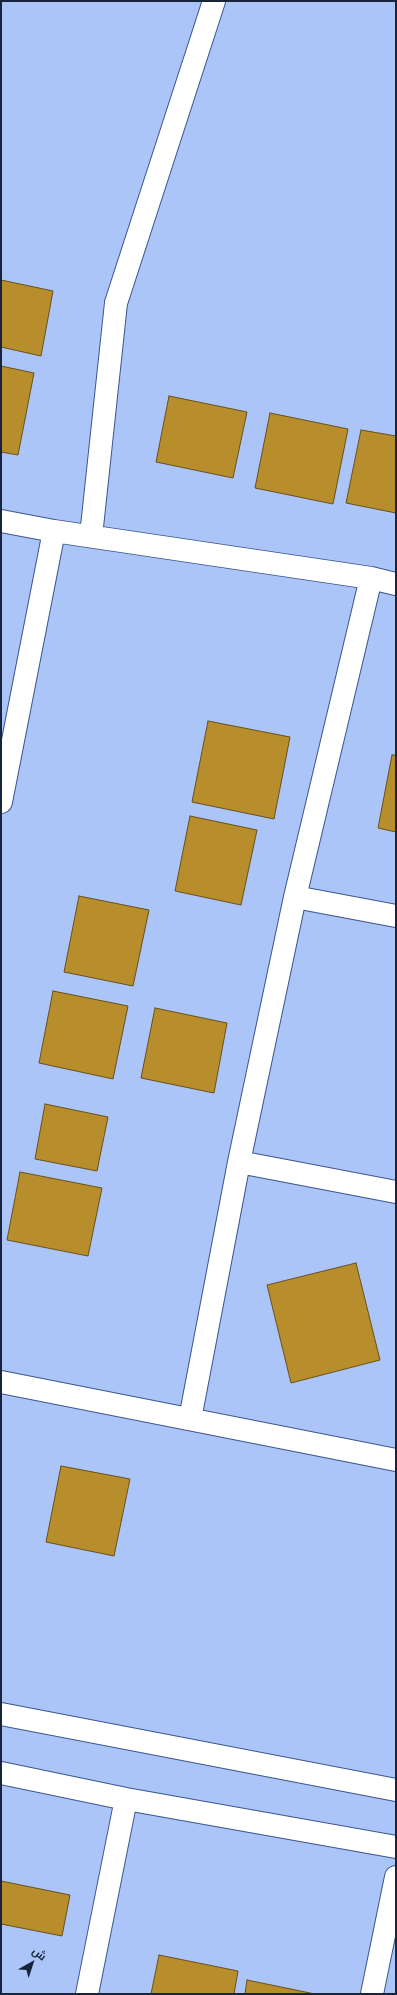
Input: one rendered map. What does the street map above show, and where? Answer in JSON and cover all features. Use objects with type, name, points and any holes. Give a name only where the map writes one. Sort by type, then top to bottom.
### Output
[{"type":"street","points":[[91,536],[116,303],[214,1]]},
{"type":"street","points":[[1,521],[54,531],[371,578],[396,584]]},
{"type":"street","points":[[1,802],[54,531]]},
{"type":"street","points":[[190,1419],[239,1162],[295,897],[371,578]]},
{"type":"street","points":[[295,897],[396,916]]},
{"type":"street","points":[[239,1162],[396,1192]]},
{"type":"street","points":[[1,1382],[396,1460]]},
{"type":"street","points":[[1,1714],[396,1790]]},
{"type":"street","points":[[1,1773],[126,1799],[396,1847]]},
{"type":"street","points":[[87,1994],[126,1799]]},
{"type":"street","points":[[372,1994],[396,1877]]},
{"type":"building","points":[[1,280],[53,291],[41,356],[1,347]]},
{"type":"building","points":[[1,366],[34,373],[18,455],[1,452]]},
{"type":"building","points":[[169,396],[247,412],[233,478],[156,462]]},
{"type":"building","points":[[270,413],[348,429],[333,504],[255,488]]},
{"type":"building","points":[[361,430],[396,436],[396,513],[346,503]]},
{"type":"building","points":[[208,721],[290,737],[274,819],[192,802]]},
{"type":"building","points":[[392,755],[396,755],[396,832],[378,828]]},
{"type":"building","points":[[190,816],[257,830],[241,905],[175,891]]},
{"type":"building","points":[[79,896],[149,910],[133,986],[64,972]]},
{"type":"building","points":[[53,991],[128,1006],[113,1079],[39,1063]]},
{"type":"building","points":[[155,1008],[227,1023],[214,1093],[141,1078]]},
{"type":"building","points":[[45,1104],[108,1117],[97,1171],[35,1159]]},
{"type":"building","points":[[20,1172],[102,1188],[88,1256],[7,1240]]},
{"type":"building","points":[[356,1263],[380,1360],[291,1383],[267,1285]]},
{"type":"building","points":[[61,1466],[130,1479],[114,1556],[46,1542]]},
{"type":"building","points":[[1,1881],[70,1895],[62,1936],[1,1924]]},
{"type":"building","points":[[159,1955],[238,1971],[234,1994],[151,1994]]},
{"type":"building","points":[[247,1980],[315,1994],[245,1994]]}]
